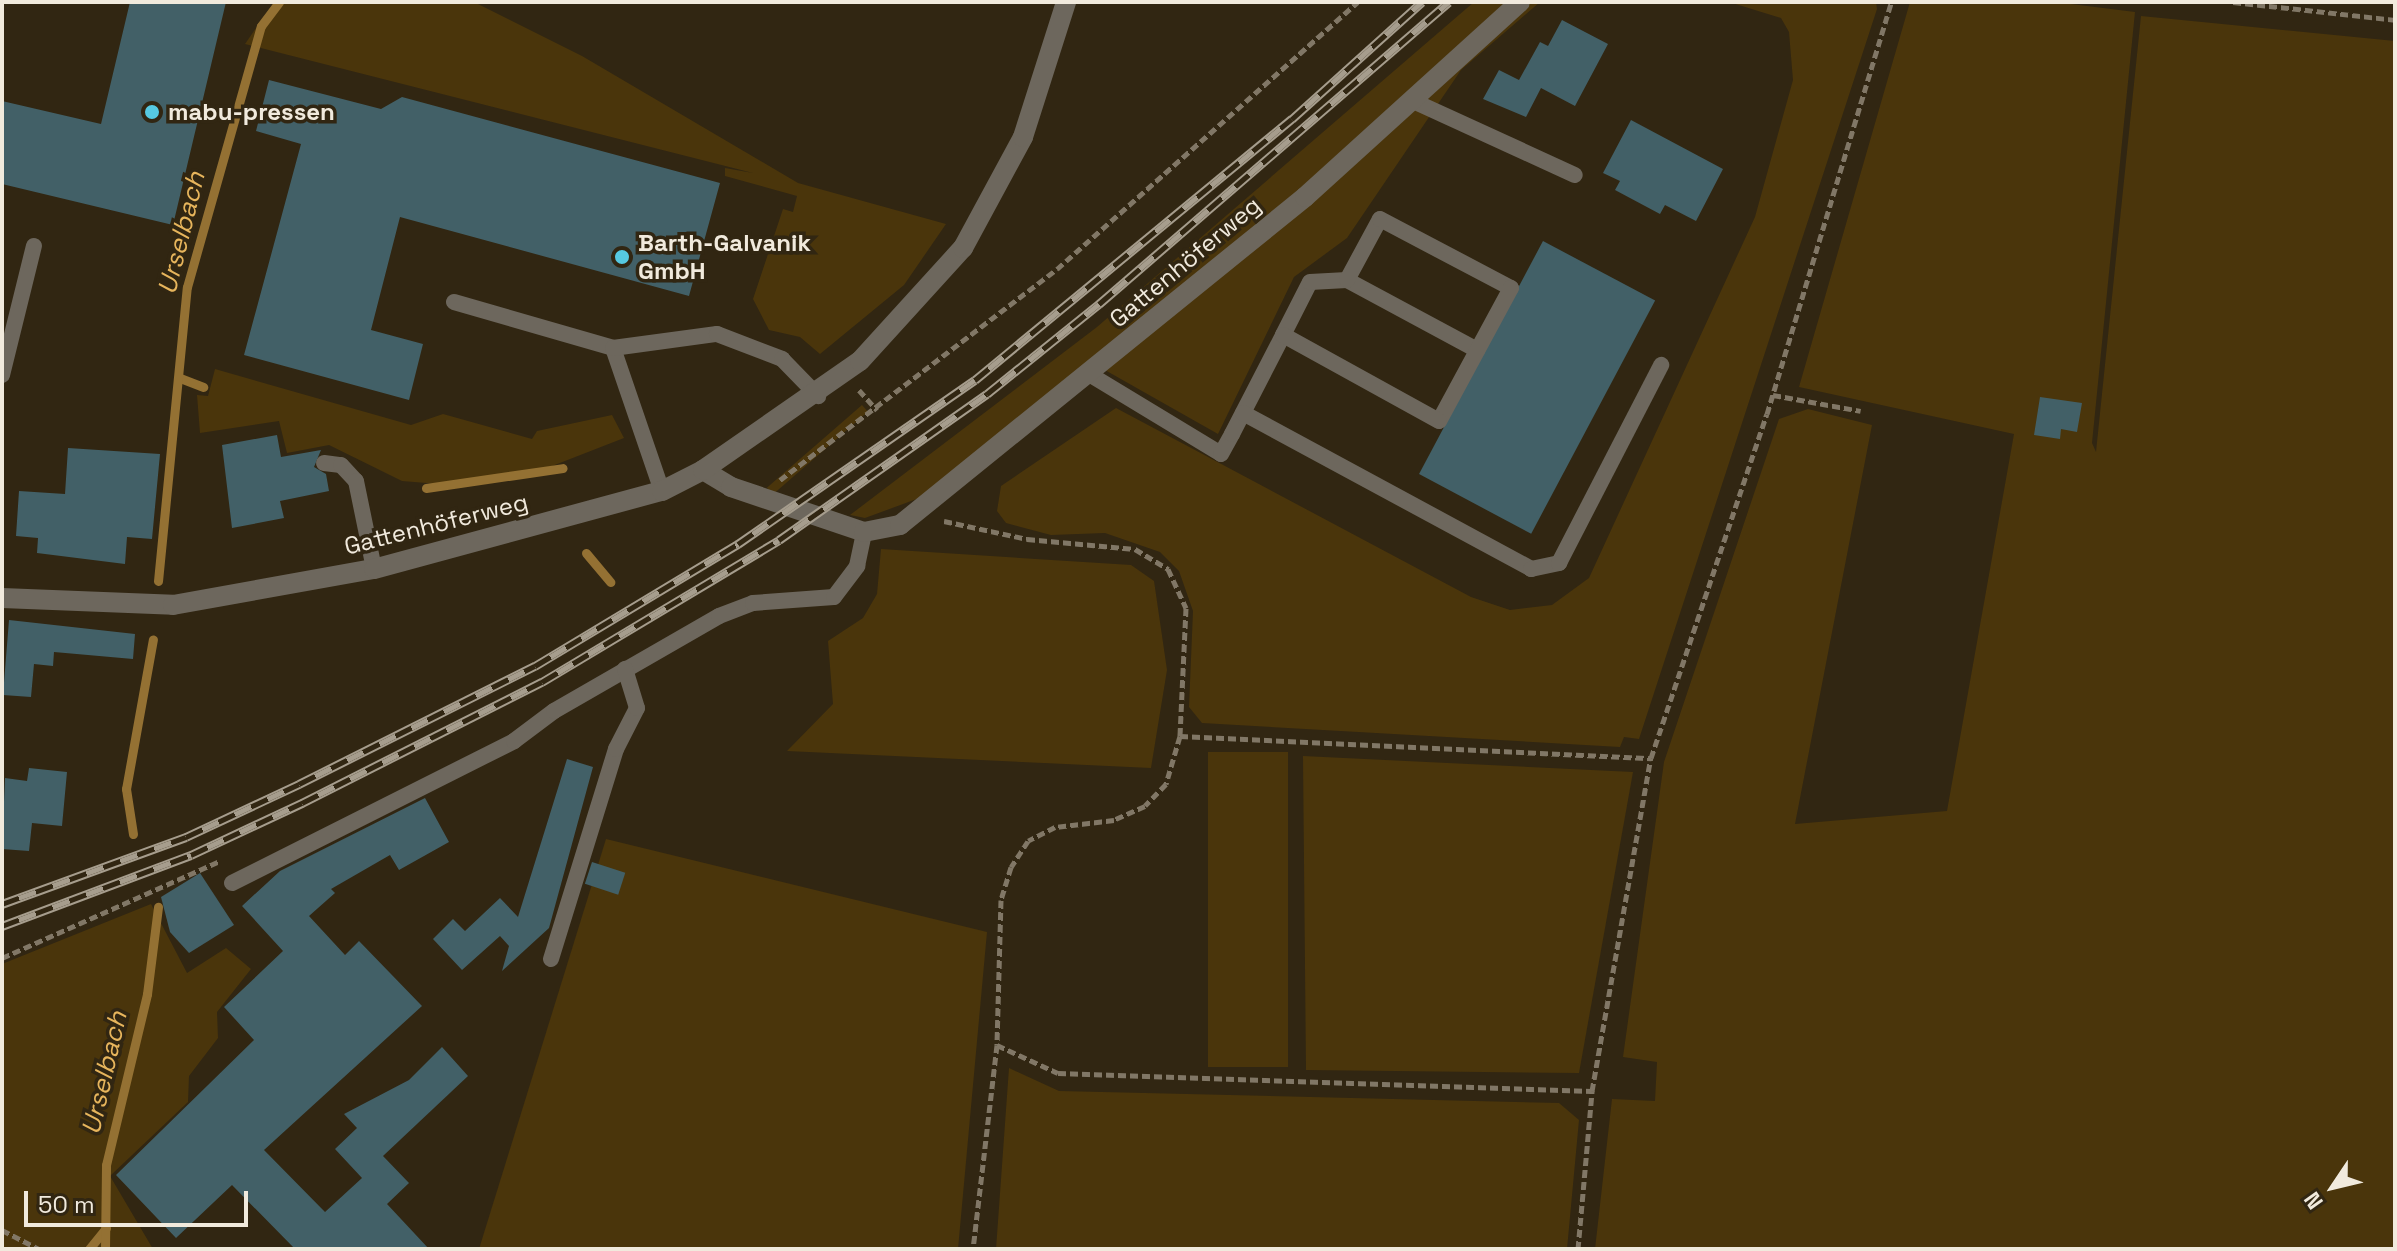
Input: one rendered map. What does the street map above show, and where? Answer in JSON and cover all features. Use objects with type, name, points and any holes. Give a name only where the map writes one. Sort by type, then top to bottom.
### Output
[{"type":"street","name":"Gattenhöferweg","points":[[2,598],[173,605],[374,569],[662,491],[703,470],[818,396],[898,325],[963,248],[1023,137],[1066,2]]},
{"type":"street","name":"Gattenhöferweg","points":[[864,532],[919,513],[1089,374],[1411,100],[1520,2]]},
{"type":"street","points":[[703,470],[757,497],[864,532]]},
{"type":"lane","points":[[1411,100],[1575,175]]},
{"type":"lane","points":[[1283,335],[1439,421],[1511,288],[1380,219],[1347,280]]},
{"type":"lane","points":[[2,375],[34,246]]},
{"type":"lane","points":[[1089,374],[1221,454],[1310,282],[1347,280],[1477,350]]},
{"type":"lane","points":[[454,302],[613,348],[717,334],[782,359],[818,396]]},
{"type":"lane","points":[[613,348],[662,491]]},
{"type":"lane","points":[[1243,413],[1531,569],[1559,563],[1661,365]]},
{"type":"lane","points":[[324,463],[341,465],[356,481],[374,569]]},
{"type":"lane","points":[[232,883],[514,741],[625,669],[753,603],[834,597],[857,566],[864,532]]},
{"type":"lane","points":[[551,959],[616,749],[637,708],[625,669]]},
{"type":"path","points":[[757,497],[1057,269],[1358,2]]},
{"type":"path","points":[[1578,1249],[1592,1091],[1651,758],[1773,395],[1891,2]]},
{"type":"path","points":[[2233,2],[2395,20]]},
{"type":"path","points":[[1773,395],[1861,411]]},
{"type":"path","points":[[919,513],[1027,539],[1135,549],[1168,569],[1186,608],[1180,736],[1166,784],[1145,806],[1114,820],[1055,827],[1028,841],[1011,867],[1001,900],[997,1045],[973,1249]]},
{"type":"path","points":[[1180,736],[1651,758]]},
{"type":"path","points":[[2,958],[46,942]]},
{"type":"path","points":[[997,1045],[1058,1073],[1592,1091]]},
{"type":"path","points":[[2,1230],[39,1249]]},
{"type":"shaded area","points":[[274,2],[474,2],[582,56],[798,183],[946,224],[904,285],[820,354],[800,337],[769,330],[753,299],[783,209],[793,212],[797,196],[725,176],[725,168],[753,173],[245,44]]},
{"type":"shaded area","points":[[1474,2],[1540,2],[1461,70],[1347,238],[1294,277],[1218,434],[1089,361],[933,493],[865,518],[850,515],[1097,327]]},
{"type":"shaded area","points":[[1729,2],[1876,2],[1877,9],[1639,739],[1624,737],[1620,747],[1202,723],[1189,707],[1193,611],[1179,571],[1160,552],[1105,533],[1051,535],[1006,523],[997,511],[1001,486],[1116,408],[1471,597],[1510,610],[1552,605],[1589,578],[1755,217],[1793,80],[1789,32],[1781,18]]},
{"type":"shaded area","points":[[1910,2],[2055,2],[2135,12],[2092,443],[2096,452],[2141,16],[2395,41],[2395,1249],[1595,1249],[1612,1099],[1655,1101],[1657,1062],[1623,1057],[1664,762],[1779,419],[1808,409],[1872,425],[1795,824],[1947,811],[2014,434],[1799,387]]},
{"type":"shaded area","points":[[215,369],[411,425],[443,414],[532,439],[537,431],[612,415],[624,438],[547,468],[439,484],[402,481],[329,445],[287,453],[279,421],[200,433],[197,395],[208,396]]},
{"type":"shaded area","points":[[862,405],[868,412],[773,494],[767,488]]},
{"type":"shaded area","points":[[881,549],[1131,565],[1154,581],[1167,670],[1151,768],[787,751],[833,704],[828,641],[863,618],[877,594]]},
{"type":"shaded area","points":[[1208,752],[1288,752],[1288,1067],[1208,1067]]},
{"type":"shaded area","points":[[1303,756],[1633,772],[1579,1073],[1306,1070]]},
{"type":"shaded area","points":[[606,839],[987,932],[958,1249],[479,1249]]},
{"type":"shaded area","points":[[151,904],[187,973],[226,948],[251,969],[217,1012],[218,1038],[189,1076],[188,1102],[110,1176],[153,1249],[2,1249],[2,964]]},
{"type":"shaded area","points":[[1009,1068],[1059,1091],[1559,1103],[1579,1120],[1567,1249],[996,1249]]},
{"type":"building","name":"mabu-pressen","points":[[130,2],[226,2],[173,225],[2,184],[2,101],[101,124]]},
{"type":"building","points":[[1562,20],[1608,44],[1575,106],[1541,88],[1526,117],[1483,99],[1499,70],[1519,80],[1540,42],[1548,46]]},
{"type":"building","name":"Barth-Galvanik GmbH","points":[[269,80],[381,109],[402,97],[720,183],[689,296],[400,217],[371,330],[423,344],[409,400],[244,355],[301,144],[256,131]]},
{"type":"building","points":[[1631,120],[1723,169],[1696,221],[1665,205],[1660,214],[1615,190],[1620,181],[1603,173]]},
{"type":"building","points":[[1543,241],[1655,301],[1531,534],[1419,474]]},
{"type":"building","points":[[2040,397],[2082,403],[2077,432],[2061,429],[2060,439],[2034,435]]},
{"type":"building","points":[[277,435],[281,457],[321,450],[314,467],[326,474],[329,491],[280,501],[284,518],[232,528],[222,445]]},
{"type":"building","points":[[68,448],[160,454],[152,539],[127,537],[125,564],[37,553],[38,538],[16,536],[19,491],[65,494]]},
{"type":"building","points":[[9,620],[135,634],[133,659],[54,652],[53,666],[34,664],[31,697],[3,695]]},
{"type":"building","points":[[567,759],[593,767],[549,928],[502,971],[509,946],[500,936],[462,970],[433,939],[453,919],[465,931],[500,898],[518,917]]},
{"type":"building","points":[[29,768],[67,772],[62,826],[32,823],[29,851],[2,849],[5,778],[27,781]]},
{"type":"building","points":[[425,798],[449,842],[399,870],[390,855],[331,889],[335,893],[309,916],[345,955],[359,941],[422,1006],[264,1150],[325,1212],[362,1178],[335,1149],[357,1128],[344,1114],[409,1080],[442,1047],[468,1076],[383,1156],[409,1183],[387,1204],[429,1249],[295,1249],[232,1185],[176,1238],[116,1175],[254,1040],[224,1007],[283,951],[242,906],[280,871]]},
{"type":"building","points":[[592,862],[625,873],[618,895],[585,884]]},
{"type":"building","points":[[200,873],[234,925],[189,953],[170,932],[161,897]]},
{"type":"waterway","name":"Urselbach","points":[[158,581],[187,287],[261,26],[279,2]]},
{"type":"waterway","points":[[180,378],[203,387]]},
{"type":"waterway","points":[[426,488],[563,468]]},
{"type":"waterway","points":[[586,553],[610,582]]},
{"type":"waterway","name":"Urselbach","points":[[133,834],[126,789],[153,639]]},
{"type":"waterway","name":"Urselbach","points":[[105,1249],[106,1165],[147,994],[158,907]]},
{"type":"waterway","points":[[89,1249],[106,1228]]},
{"type":"railway","points":[[2,904],[186,837],[299,784],[535,666],[738,544],[975,380],[1292,119],[1422,2]]},
{"type":"railway","points":[[2,926],[191,855],[302,803],[542,682],[779,540],[987,394],[1099,304],[1449,2]]},
{"type":"place","name":"mabu-pressen","points":[[152,112]]},
{"type":"place","name":"Barth-Galvanik GmbH","points":[[622,257]]}]
